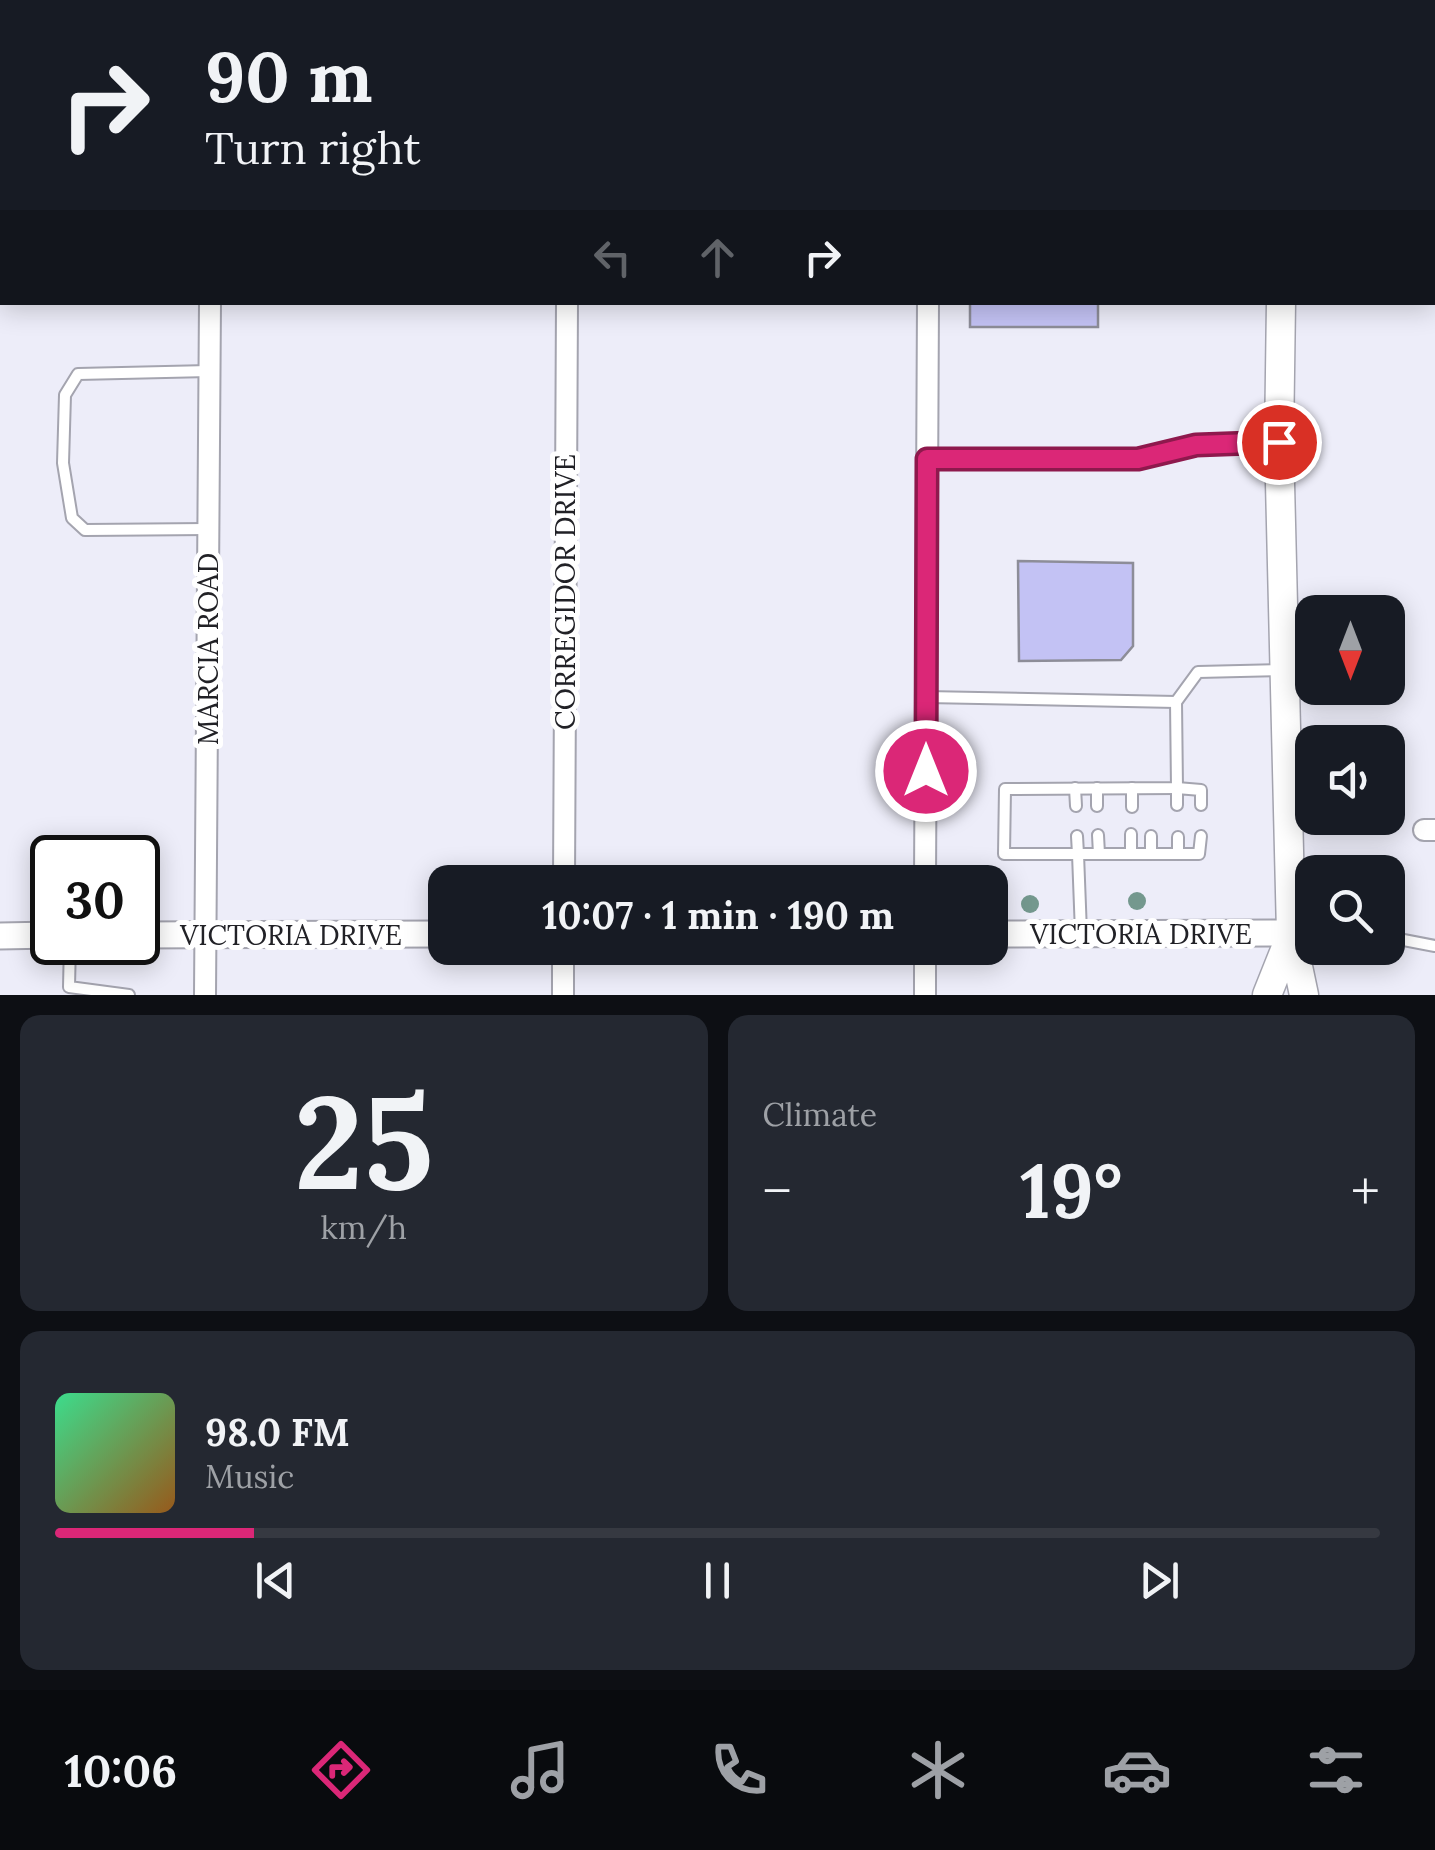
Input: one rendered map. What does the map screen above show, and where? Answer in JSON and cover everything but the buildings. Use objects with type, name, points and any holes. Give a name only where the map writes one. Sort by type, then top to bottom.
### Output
[{"type":"main road","points":[[1281,305],[1279,442],[1295,890]]},
{"type":"main road","points":[[1268,995],[1295,938]]},
{"type":"main road","points":[[1301,965],[1304,995]]},
{"type":"street","name":"MARCIA ROAD","points":[[205,995],[210,305]]},
{"type":"street","name":"CORREGIDOR DRIVE","points":[[564,865],[567,305]]},
{"type":"street","points":[[925,865],[928,305]]},
{"type":"street","name":"VICTORIA DRIVE","points":[[160,935],[428,934]]},
{"type":"street","name":"VICTORIA DRIVE","points":[[1008,934],[1295,934]]},
{"type":"street","points":[[0,936],[30,935]]},
{"type":"street","points":[[563,965],[563,995]]},
{"type":"street","points":[[925,965],[925,995]]},
{"type":"lane","points":[[208,529],[85,530],[72,518],[64,463],[66,395],[78,374],[209,371]]},
{"type":"lane","points":[[927,459],[1138,459],[1196,445],[1279,442]]},
{"type":"lane","points":[[1177,804],[1176,702],[1198,672],[1285,670]]},
{"type":"lane","points":[[926,697],[1176,702]]},
{"type":"lane","points":[[1075,788],[1076,806]]},
{"type":"lane","points":[[1097,788],[1097,806]]},
{"type":"lane","points":[[1132,788],[1132,807]]},
{"type":"lane","points":[[1151,788],[1152,804]]},
{"type":"lane","points":[[1201,804],[1201,790],[1177,788],[1005,789],[1004,854],[1199,854],[1201,836]]},
{"type":"lane","points":[[1131,834],[1131,854]]},
{"type":"lane","points":[[1077,836],[1081,934]]},
{"type":"lane","points":[[1098,836],[1099,854]]},
{"type":"lane","points":[[1151,836],[1151,854]]},
{"type":"lane","points":[[1178,836],[1178,854]]},
{"type":"lane","points":[[1405,941],[1435,946]]},
{"type":"lane","points":[[70,965],[69,991],[129,995]]},
{"type":"route","points":[[926,771],[927,459],[1138,459],[1196,445],[1279,442]]}]
